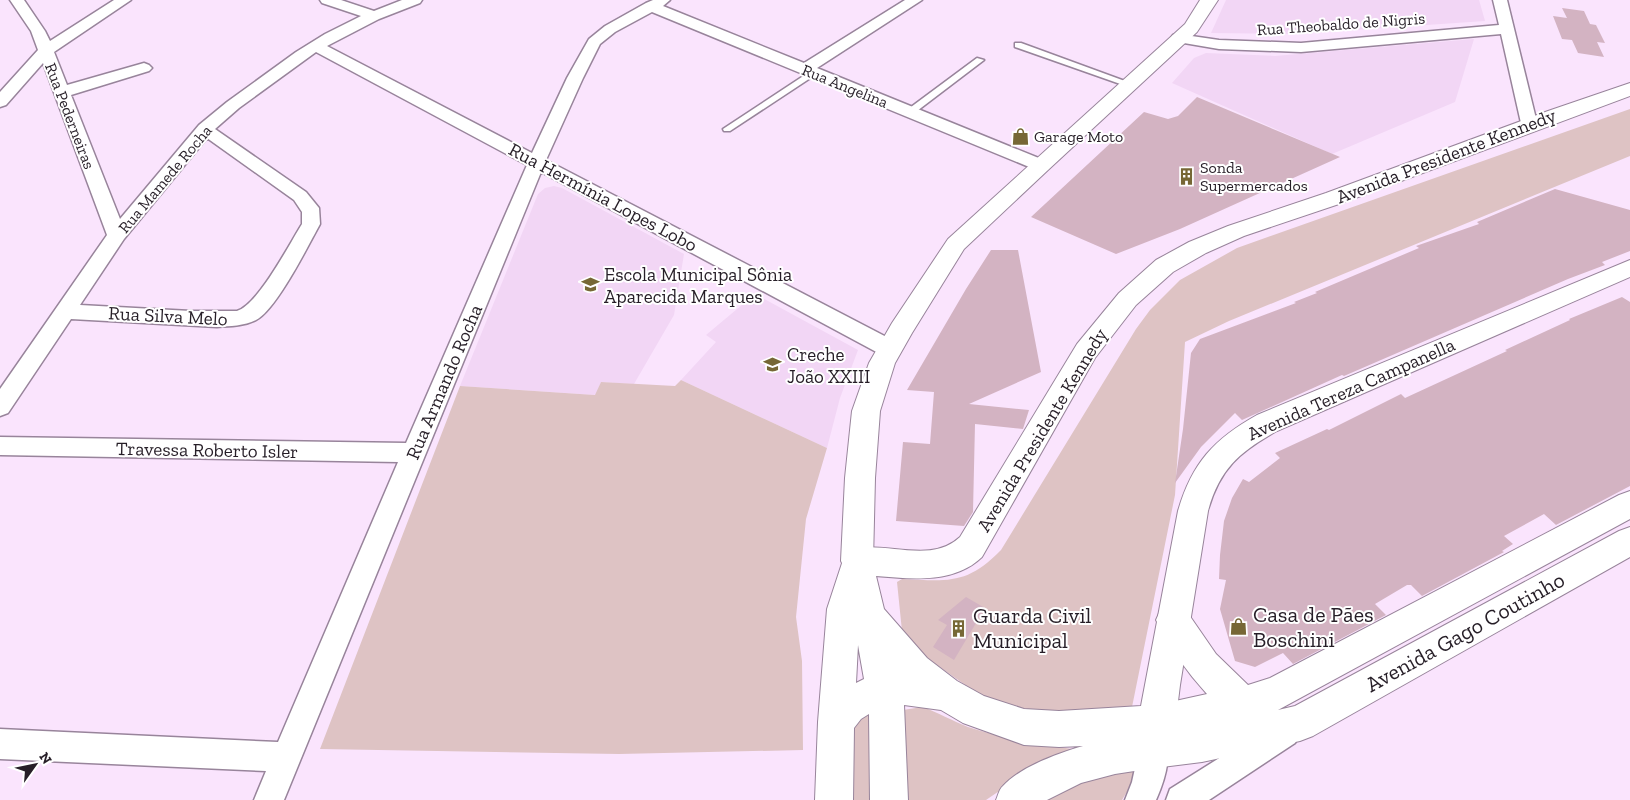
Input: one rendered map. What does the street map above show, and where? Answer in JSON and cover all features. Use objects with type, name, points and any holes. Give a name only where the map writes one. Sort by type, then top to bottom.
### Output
[{"type":"main road","points":[[889,786],[887,714],[884,690],[857,561],[860,478],[866,411],[876,380],[890,349],[956,244],[1178,38],[1201,15],[1208,0]]},
{"type":"main road","name":"Avenida Presidente Kennedy","points":[[857,561],[932,563],[950,561],[964,554],[971,547],[1086,351],[1104,325],[1136,289],[1179,257],[1226,235],[1333,198],[1529,123],[1630,89]]},
{"type":"main road","name":"Avenida Tereza Campanella","points":[[1156,736],[1173,620],[1195,504],[1207,475],[1221,455],[1240,438],[1267,423],[1630,268]]},
{"type":"main road","points":[[867,615],[915,670],[947,694],[976,711],[1024,727],[1156,736],[1277,693],[1630,504]]},
{"type":"main road","name":"Avenida Gago Coutinho","points":[[1015,800],[1043,780],[1064,769],[1111,756],[1156,736],[1202,744],[1300,723],[1630,540]]},
{"type":"main road","points":[[835,799],[836,722],[843,609],[857,561]]},
{"type":"main road","points":[[1173,620],[1192,652],[1207,671],[1223,688],[1244,704]]},
{"type":"main road","points":[[836,722],[848,707],[858,700],[884,690],[914,688],[947,694]]},
{"type":"street","name":"Rua Pederneiras","points":[[17,0],[38,31],[118,235]]},
{"type":"street","points":[[0,102],[45,50],[124,0]]},
{"type":"street","points":[[327,0],[374,16]]},
{"type":"street","name":"Rua Mamede Rocha","points":[[0,406],[118,235],[205,129],[233,105],[316,46],[374,16],[415,0]]},
{"type":"street","points":[[809,71],[915,0]]},
{"type":"street","points":[[1500,0],[1529,123]]},
{"type":"street","name":"Rua Angelina","points":[[657,3],[809,71],[1040,165]]},
{"type":"street","name":"Rua Armando Rocha","points":[[270,800],[286,757],[575,78],[594,42],[610,29],[657,3]]},
{"type":"street","name":"Rua Theobaldo de Nigris","points":[[1178,38],[1218,46],[1261,49],[1507,29]]},
{"type":"street","name":"Rua Hermínia Lopes Lobo","points":[[316,46],[890,349]]},
{"type":"street","points":[[62,92],[144,68]]},
{"type":"street","name":"Rua Silva Melo","points":[[66,311],[218,320],[247,316],[263,302],[311,224],[313,215],[300,196],[205,129]]},
{"type":"street","name":"Travessa Roberto Isler","points":[[0,446],[414,454]]},
{"type":"street","name":"Avenida Gago Coutinho","points":[[1181,800],[1300,723]]},
{"type":"street","points":[[1140,800],[1147,785],[1156,736]]},
{"type":"street","points":[[0,744],[286,757]]},
{"type":"lane","points":[[1018,45],[1129,84]]},
{"type":"lane","points":[[910,112],[980,60]]},
{"type":"lane","points":[[727,129],[809,71]]},
{"type":"shaded area","points":[[1226,0],[1479,0],[1485,21],[1296,34],[1211,33]]},
{"type":"shaded area","points":[[1474,39],[1455,102],[1332,154],[1172,83],[1194,58],[1206,53],[1275,56]]},
{"type":"shaded area","points":[[1630,109],[1630,156],[1229,321],[1185,342],[1175,495],[1132,707],[1054,712],[1021,709],[978,694],[917,651],[902,631],[897,582],[902,579],[945,580],[967,575],[978,570],[1001,550],[1136,329],[1150,310],[1180,280],[1237,248]]},
{"type":"shaded area","name":"Escola Municipal Sônia Aparecida Marques","points":[[554,186],[562,188],[684,254],[674,315],[634,384],[601,382],[596,395],[460,386],[538,194],[545,188]]},
{"type":"shaded area","name":"Creche João XXIII","points":[[755,294],[858,350],[840,398],[827,448],[681,380],[716,342],[706,335]]},
{"type":"shaded area","points":[[681,380],[827,448],[806,519],[796,617],[802,661],[803,750],[619,754],[320,749],[460,386],[595,395],[601,382],[675,386]]},
{"type":"shaded area","points":[[870,706],[876,800],[854,800],[850,787],[849,734]]},
{"type":"shaded area","points":[[922,707],[962,725],[981,731],[1073,749],[1030,770],[986,800],[905,800],[903,710]]},
{"type":"shaded area","points":[[1133,770],[1134,780],[1122,800],[1044,800],[1088,776]]},
{"type":"building","points":[[1562,8],[1584,11],[1590,24],[1596,25],[1605,43],[1597,42],[1604,57],[1578,53],[1572,40],[1562,39],[1553,16],[1567,18]]},
{"type":"building","name":"Sonda Supermercados","points":[[1197,97],[1340,157],[1180,229],[1116,254],[1031,217],[1144,112],[1168,119],[1178,116]]},
{"type":"building","points":[[1555,189],[1630,210],[1630,251],[1602,262],[1605,265],[1568,279],[1344,376],[1342,375],[1242,420],[1235,413],[1201,447],[1175,483],[1191,353],[1200,339],[1296,303],[1294,302],[1317,293],[1315,292],[1419,248],[1416,246],[1479,224],[1477,222]]},
{"type":"building","points":[[991,250],[1018,250],[1041,372],[969,404],[1029,410],[1023,429],[975,424],[973,512],[964,526],[896,521],[903,442],[930,444],[934,392],[907,390]]},
{"type":"building","points":[[1622,297],[1630,302],[1630,486],[1556,525],[1544,514],[1504,536],[1513,544],[1502,551],[1504,552],[1422,596],[1411,585],[1407,585],[1375,604],[1386,615],[1293,664],[1283,653],[1255,667],[1235,661],[1220,609],[1226,580],[1219,579],[1220,555],[1224,521],[1232,498],[1243,479],[1249,482],[1280,458],[1275,453],[1327,429],[1329,430],[1401,394],[1405,398],[1507,351],[1505,350],[1569,319]]},
{"type":"building","name":"Guarda Civil Municipal","points":[[966,597],[985,608],[954,660],[933,647],[947,625],[938,620]]},
{"type":"place","name":"Garage Moto","points":[[1020,136]]},
{"type":"place","name":"Sonda Supermercados","points":[[1186,176]]},
{"type":"place","name":"Escola Municipal Sônia Aparecida Marques","points":[[590,285]]},
{"type":"place","name":"Creche João XXIII","points":[[773,365]]},
{"type":"place","name":"Casa de Pães Boschini","points":[[1239,627]]},
{"type":"place","name":"Guarda Civil Municipal","points":[[959,628]]}]
